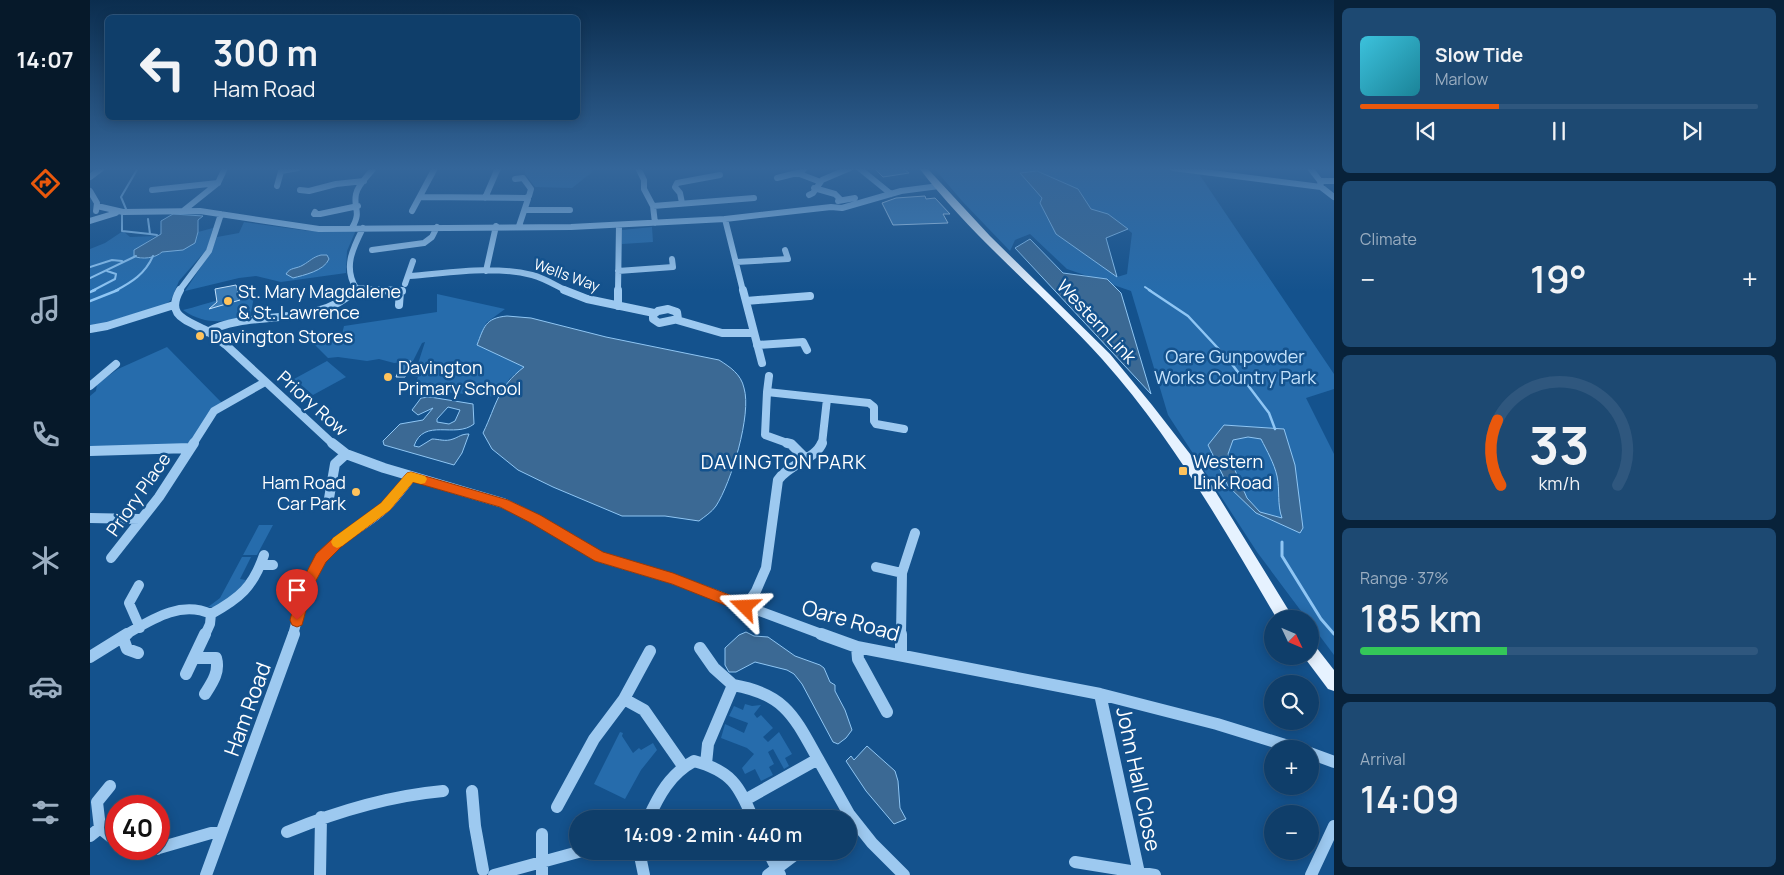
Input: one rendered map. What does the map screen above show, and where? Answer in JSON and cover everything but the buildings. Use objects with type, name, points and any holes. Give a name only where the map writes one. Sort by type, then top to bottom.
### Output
[{"type":"main road","name":"Western Link","points":[[960,209],[1106,357],[1148,408],[1196,472],[1280,610]]},
{"type":"main road","points":[[1319,664],[1334,683]]},
{"type":"street","points":[[90,220],[96,214],[97,209]]},
{"type":"street","points":[[110,209],[124,212]]},
{"type":"street","points":[[315,212],[314,214],[320,214],[345,209]]},
{"type":"street","points":[[352,228],[358,217],[358,209]]},
{"type":"street","points":[[653,209],[655,223]]},
{"type":"street","points":[[90,220],[124,212],[183,211],[221,214],[309,228],[519,226],[655,223],[725,219],[823,209]]},
{"type":"street","points":[[519,226],[525,210],[570,210]]},
{"type":"street","points":[[90,329],[107,326],[174,305],[187,277],[210,250],[221,214]]},
{"type":"street","points":[[725,219],[762,363]]},
{"type":"street","points":[[618,306],[619,224]]},
{"type":"street","points":[[486,271],[496,226]]},
{"type":"street","points":[[372,250],[380,252],[424,244],[432,237],[437,227]]},
{"type":"street","points":[[363,228],[349,258],[350,282],[356,288],[402,289]]},
{"type":"street","points":[[736,262],[788,259],[785,250]]},
{"type":"street","points":[[618,271],[673,267],[672,259]]},
{"type":"street","points":[[399,305],[402,289],[414,261]]},
{"type":"street","name":"Wells Way","points":[[409,276],[486,271],[519,273],[534,276],[570,294],[618,306],[654,313],[660,310],[671,309],[678,313],[679,318],[676,320]]},
{"type":"street","points":[[207,332],[228,324],[280,317],[335,305],[350,297],[356,288]]},
{"type":"street","points":[[746,301],[810,297]]},
{"type":"street","name":"Priory Row","points":[[174,305],[180,318],[207,332],[226,345],[346,454],[411,476]]},
{"type":"street","name":"Wells Way","points":[[654,313],[652,318],[656,322],[676,320],[722,333],[754,333]]},
{"type":"street","points":[[757,345],[803,342],[807,350]]},
{"type":"street","points":[[90,393],[92,389],[90,387],[116,364]]},
{"type":"street","points":[[769,376],[765,435],[791,444],[805,458]]},
{"type":"street","name":"Priory Place","points":[[111,558],[159,497],[218,408],[266,382]]},
{"type":"street","points":[[767,392],[870,403],[874,407],[874,421],[876,424],[904,429]]},
{"type":"street","points":[[745,607],[756,591],[764,573],[778,480],[786,469],[817,451],[822,445],[827,399]]},
{"type":"street","points":[[90,451],[190,448]]},
{"type":"street","points":[[328,504],[335,464],[346,454]]},
{"type":"street","name":"Oare Road","points":[[411,476],[503,503],[536,519],[599,557],[673,579],[858,647],[1100,694],[1217,724],[1269,740]]},
{"type":"street","name":"Ham Road","points":[[206,875],[293,636],[306,587],[313,570],[321,558],[336,543],[386,507],[411,476]]},
{"type":"street","points":[[90,518],[140,519]]},
{"type":"street","points":[[901,655],[902,573],[915,532]]},
{"type":"street","points":[[211,614],[243,596],[263,560],[273,565]]},
{"type":"street","points":[[876,567],[902,573]]},
{"type":"street","points":[[139,585],[129,603],[140,628]]},
{"type":"street","points":[[90,657],[167,613],[184,608],[198,609],[211,614]]},
{"type":"street","points":[[186,674],[210,624],[211,614]]},
{"type":"street","points":[[122,638],[127,649],[138,653]]},
{"type":"street","points":[[858,647],[858,659],[888,712]]},
{"type":"street","points":[[700,648],[714,668],[733,685],[765,691],[780,702],[794,717],[818,759],[843,810]]},
{"type":"street","points":[[557,807],[594,739],[624,698],[650,651]]},
{"type":"street","points":[[195,658],[216,658],[218,662],[218,670],[206,694]]},
{"type":"street","points":[[706,764],[708,744],[733,685]]},
{"type":"street","name":"John Hall Close","points":[[1100,694],[1139,873]]},
{"type":"street","points":[[624,698],[644,710],[683,766]]},
{"type":"street","points":[[1319,756],[1334,762]]},
{"type":"street","points":[[745,800],[818,759]]},
{"type":"street","points":[[652,810],[658,798],[683,766],[694,761],[719,768],[732,778],[749,810]]},
{"type":"street","points":[[95,832],[97,802],[110,786]]},
{"type":"street","points":[[472,790],[475,826],[492,874],[542,869],[569,857]]},
{"type":"street","points":[[287,832],[353,806],[402,794],[443,791]]},
{"type":"street","points":[[320,875],[322,817]]},
{"type":"street","points":[[1310,875],[1334,826]]},
{"type":"street","points":[[857,827],[904,875]]},
{"type":"street","points":[[170,846],[211,832],[220,833]]},
{"type":"street","points":[[542,834],[542,869]]},
{"type":"street","points":[[641,860],[644,875]]},
{"type":"street","points":[[771,860],[775,873],[790,860]]},
{"type":"street","name":"John Hall Close","points":[[1075,862],[1155,875]]},
{"type":"green space","name":"Oare Gunpowder Works Country Park","points":[[970,209],[1046,209],[1117,277],[1127,274],[1132,233],[1108,214],[1091,209],[1223,209],[1334,374],[1334,389],[1306,398],[1334,454],[1334,655],[1319,635],[1319,610],[1300,610],[1257,552],[1168,415],[1131,291],[1067,269],[1030,234],[1015,240],[1010,251]]},
{"type":"green space","points":[[244,222],[309,231],[356,230],[347,251],[346,273],[281,282],[256,276],[239,278],[185,291],[212,250],[217,237],[239,233]]},
{"type":"green space","points":[[652,227],[653,242],[622,244],[622,230]]},
{"type":"green space","points":[[213,228],[207,249],[179,281],[171,300],[165,305],[90,327],[90,249],[105,243],[123,231],[130,237],[155,236],[134,251],[141,259],[167,252],[197,238],[198,232]]},
{"type":"green space","points":[[255,291],[250,318],[215,321],[199,318],[183,310],[237,295]]},
{"type":"green space","points":[[437,294],[505,309],[486,323],[477,345],[524,367],[510,378],[498,397],[413,389],[418,377],[414,376],[425,342],[422,343],[413,361],[394,363],[379,359],[367,361],[338,357],[328,358],[311,341],[337,333],[335,338],[341,338],[344,326],[437,312]]},
{"type":"green space","points":[[167,347],[222,403],[193,441],[182,446],[90,446],[90,396],[96,391],[97,384],[118,369]]},
{"type":"green space","points":[[327,361],[346,377],[313,395],[294,379]]},
{"type":"green space","points":[[259,525],[273,525],[257,555],[243,555]]},
{"type":"green space","points":[[242,557],[251,557],[240,579],[246,580],[240,591],[215,607],[208,607],[220,598]]},
{"type":"green space","points":[[745,704],[752,706],[761,705],[754,714],[757,718],[761,715],[773,728],[763,737],[768,742],[779,732],[792,754],[785,758],[789,766],[784,769],[773,749],[768,752],[774,764],[769,767],[773,775],[761,781],[755,769],[745,774],[742,768],[754,754],[747,748],[721,738],[725,724],[744,733],[748,723],[729,716],[734,706],[743,710]]},
{"type":"green space","points":[[620,732],[623,733],[622,736],[633,753],[639,748],[641,750],[653,743],[657,750],[641,770],[625,799],[594,784]]},
{"type":"shaded area","points":[[1043,209],[1091,209],[1108,214],[1128,229],[1106,238],[1117,277],[1056,234]]},
{"type":"shaded area","points":[[173,214],[203,216],[198,220],[198,232],[195,243],[183,250],[162,252],[152,257],[140,258],[134,256],[134,250],[161,234],[161,221]]},
{"type":"shaded area","points":[[1030,239],[1063,273],[1107,279],[1121,293],[1151,394],[1015,248]]},
{"type":"shaded area","points":[[321,255],[327,255],[329,259],[323,267],[293,278],[286,274],[290,270]]},
{"type":"shaded area","points":[[507,316],[531,318],[606,337],[719,360],[734,371],[743,383],[746,400],[743,431],[728,482],[716,506],[699,521],[665,516],[622,516],[518,470],[492,449],[483,433],[503,389],[524,367],[477,345],[486,324],[494,319]]},
{"type":"shaded area","points":[[430,397],[473,404],[474,424],[458,430],[432,430],[425,432],[419,437],[414,446],[419,447],[432,439],[447,440],[469,434],[462,453],[454,465],[384,445],[383,441],[400,424],[423,420],[433,408],[418,415],[412,410],[421,398]],"holes":[[[448,407],[460,410],[455,421],[449,424],[437,422],[437,419]]]},
{"type":"shaded area","points":[[1224,425],[1284,429],[1295,465],[1303,528],[1300,533],[1256,513],[1228,486],[1208,445]],"holes":[[[1248,437],[1261,439],[1277,476],[1282,518],[1260,512],[1247,498],[1228,454],[1233,440]]]},
{"type":"shaded area","points":[[746,632],[754,636],[768,637],[795,656],[824,668],[830,682],[835,685],[835,691],[845,710],[852,730],[846,738],[838,744],[833,742],[802,684],[794,674],[787,670],[755,662],[736,672],[729,672],[725,665],[725,648],[739,635]]},
{"type":"shaded area","points":[[867,746],[895,771],[898,781],[900,808],[906,819],[894,824],[866,791],[846,761],[851,756],[854,760]]},
{"type":"waterway","points":[[122,215],[122,231],[150,234]]},
{"type":"waterway","points":[[148,219],[150,234]]},
{"type":"waterway","points":[[150,234],[157,235]]},
{"type":"waterway","points":[[90,278],[136,256]]},
{"type":"waterway","points":[[115,291],[137,277],[146,268],[153,256]]},
{"type":"waterway","points":[[90,267],[112,260],[122,261]]},
{"type":"waterway","points":[[92,291],[115,279],[116,274],[107,271]]},
{"type":"waterway","points":[[1145,287],[1151,291]]},
{"type":"waterway","points":[[90,292],[95,290]]},
{"type":"waterway","points":[[90,301],[118,290]]},
{"type":"waterway","points":[[1149,290],[1188,316],[1228,359],[1269,413],[1275,429]]},
{"type":"waterway","points":[[1282,542],[1282,556],[1321,619],[1334,634]]},
{"type":"slow traffic","points":[[337,542],[386,507],[411,476],[421,479]]},
{"type":"place","name":"St. Mary Magdalene & St. Lawrence","points":[[228,301]]},
{"type":"place","name":"Davington Stores","points":[[200,336]]},
{"type":"place","name":"Davington Primary School","points":[[388,377]]},
{"type":"place","name":"Western Link Road","points":[[1183,471]]},
{"type":"place","name":"Ham Road Car Park","points":[[356,492]]},
{"type":"district","name":"DAVINGTON PARK","points":[[784,462]]},
{"type":"route","points":[[297,620],[306,587],[316,564],[336,543],[386,507],[411,476],[503,503],[536,519],[599,557],[673,579],[745,607]]}]
